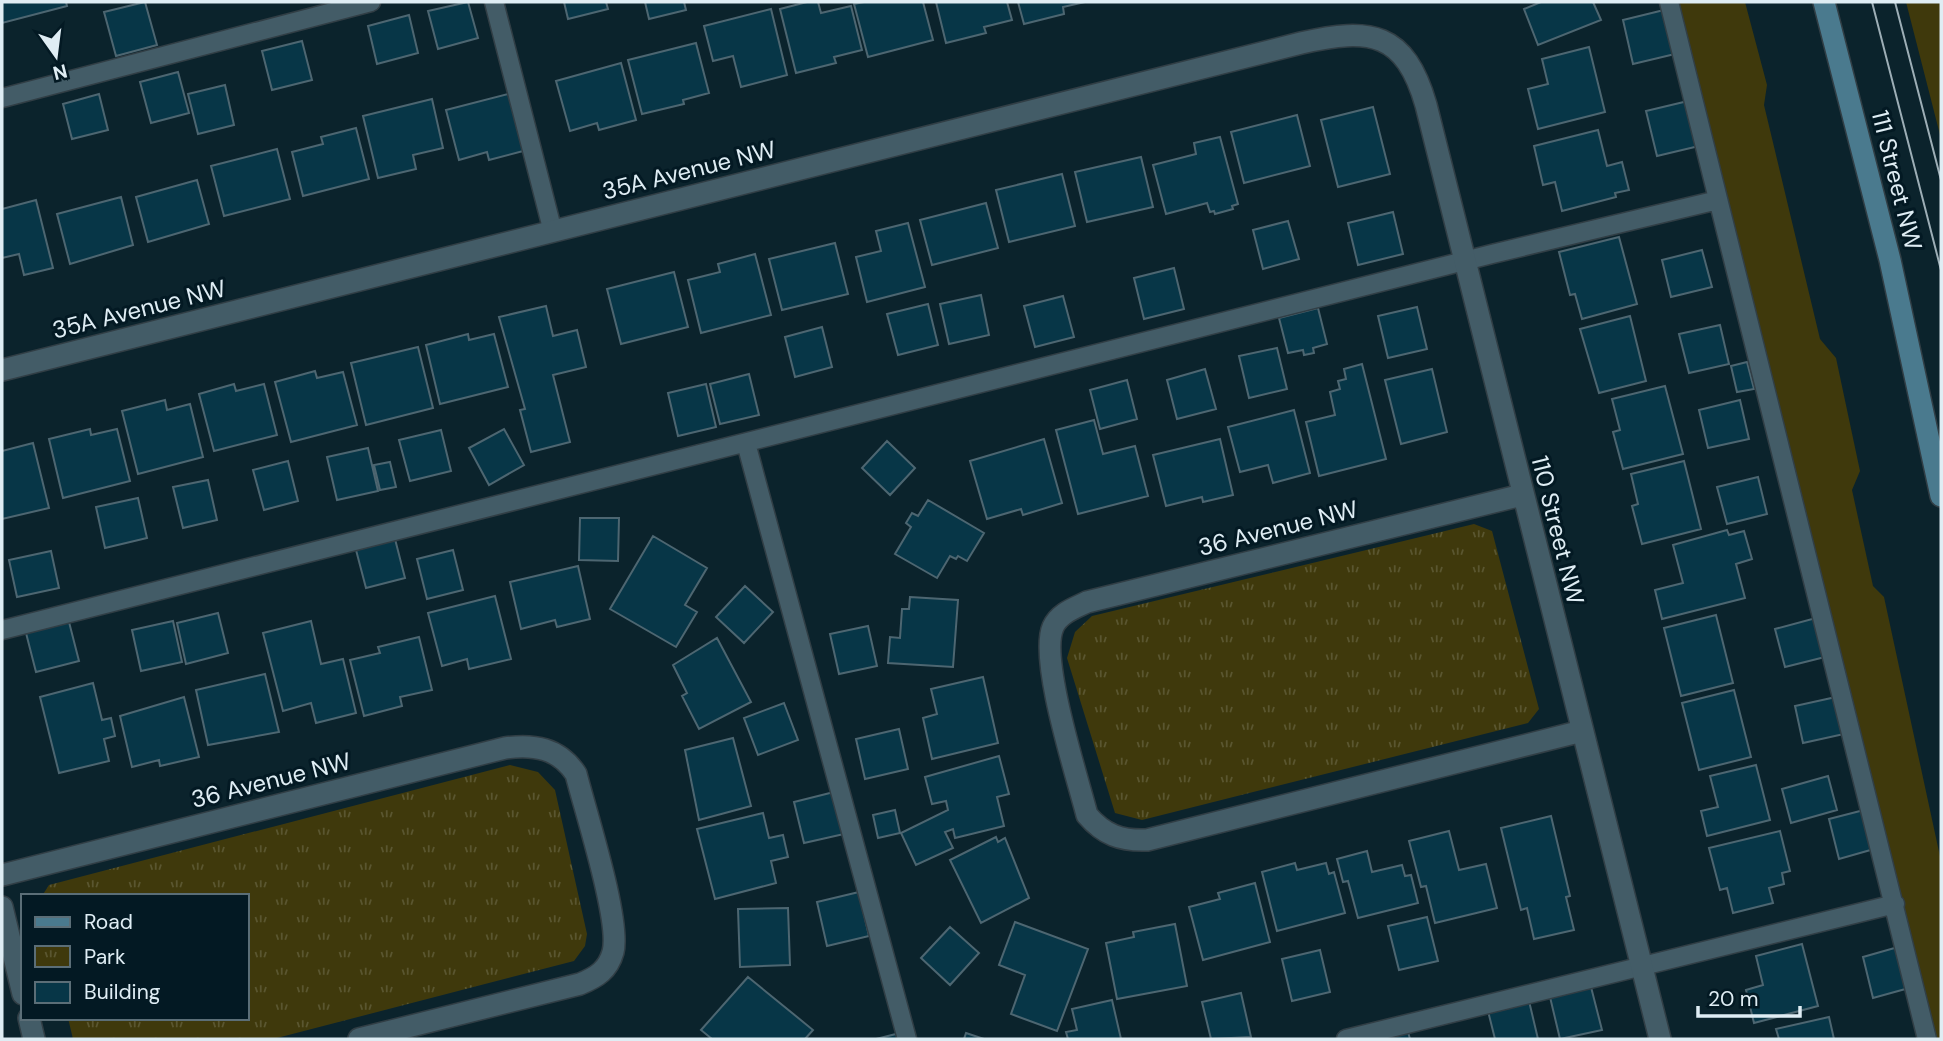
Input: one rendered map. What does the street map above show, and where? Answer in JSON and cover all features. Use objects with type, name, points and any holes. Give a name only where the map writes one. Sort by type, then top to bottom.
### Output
[{"type":"main road","name":"111 Street NW","points":[[1824,2],[1890,260],[1941,496]]},
{"type":"street","name":"35A Avenue NW","points":[[2,370],[1301,43],[1349,36],[1372,37],[1389,43]]},
{"type":"street","name":"110 Street NW","points":[[1389,43],[1405,56],[1420,87],[1660,1039]]},
{"type":"street","name":"36 Avenue NW","points":[[1522,495],[1087,602],[1067,611],[1054,624],[1048,657],[1087,815],[1098,828],[1114,837],[1147,840],[1582,732]]},
{"type":"street","name":"36 Avenue NW","points":[[2,875],[505,748],[534,747],[553,751],[568,762],[576,774],[614,922],[616,939],[609,962],[603,971],[580,984],[359,1039]]},
{"type":"street","points":[[2,907],[21,986]]},
{"type":"street","points":[[29,1020],[34,1039]]},
{"type":"lane","points":[[2,98],[371,2]]},
{"type":"lane","points":[[494,2],[553,232]]},
{"type":"lane","points":[[1669,2],[1927,1039]]},
{"type":"lane","points":[[2,630],[1718,200]]},
{"type":"lane","points":[[746,443],[907,1039]]},
{"type":"lane","points":[[1346,1039],[1895,904]]},
{"type":"green space","points":[[1675,2],[1745,2],[1767,85],[1764,105],[1820,339],[1836,358],[1860,471],[1852,490],[1873,586],[1884,597],[1941,861],[1941,1039],[1935,1039]]},
{"type":"green space","points":[[1906,2],[1941,2],[1941,139],[1938,127]]},
{"type":"green space","points":[[1474,524],[1492,531],[1539,709],[1528,723],[1142,820],[1115,813],[1067,658],[1075,632],[1092,616]]},
{"type":"green space","points":[[510,765],[538,772],[555,790],[587,934],[585,946],[574,961],[273,1039],[73,1039],[68,1020],[248,1020],[248,894],[43,894],[49,885]]},
{"type":"building","points":[[2,2],[66,2],[67,6],[2,23]]},
{"type":"building","points":[[145,2],[157,45],[116,56],[104,12]]},
{"type":"building","points":[[468,2],[478,38],[438,49],[428,11]]},
{"type":"building","points":[[564,2],[606,2],[608,9],[568,19]]},
{"type":"building","points":[[645,2],[684,2],[686,10],[649,19]]},
{"type":"building","points":[[818,2],[821,13],[851,6],[862,50],[834,57],[836,63],[796,73],[780,9]]},
{"type":"building","points":[[923,2],[933,40],[868,57],[854,4]]},
{"type":"building","points":[[936,2],[1007,2],[1012,20],[984,27],[986,33],[946,43]]},
{"type":"building","points":[[1018,2],[1085,2],[1063,7],[1064,14],[1024,24]]},
{"type":"building","points":[[1541,2],[1593,2],[1601,20],[1538,45],[1524,9]]},
{"type":"building","points":[[771,9],[787,75],[741,87],[733,56],[713,61],[704,26]]},
{"type":"building","points":[[1664,10],[1675,54],[1633,64],[1623,20]]},
{"type":"building","points":[[409,15],[418,53],[377,64],[368,26]]},
{"type":"building","points":[[302,41],[312,80],[272,90],[262,51]]},
{"type":"building","points":[[696,43],[709,93],[683,100],[684,104],[642,114],[628,60]]},
{"type":"building","points":[[1589,47],[1605,112],[1538,129],[1528,89],[1548,84],[1542,59]]},
{"type":"building","points":[[621,63],[636,120],[599,130],[597,123],[570,131],[556,81]]},
{"type":"building","points":[[178,72],[189,113],[151,123],[140,82]]},
{"type":"building","points":[[225,85],[234,125],[198,134],[188,94]]},
{"type":"building","points":[[512,93],[527,150],[489,160],[487,152],[459,160],[446,110]]},
{"type":"building","points":[[99,94],[108,130],[72,139],[63,104]]},
{"type":"building","points":[[432,99],[443,148],[413,155],[416,169],[378,178],[363,116]]},
{"type":"building","points":[[1688,101],[1699,146],[1657,156],[1646,111]]},
{"type":"building","points":[[1373,107],[1390,174],[1338,187],[1321,120]]},
{"type":"building","points":[[1297,115],[1310,166],[1244,183],[1231,132]]},
{"type":"building","points":[[356,128],[369,179],[303,196],[292,152],[323,144],[321,137]]},
{"type":"building","points":[[1598,130],[1607,166],[1622,162],[1629,190],[1615,193],[1616,197],[1562,211],[1555,182],[1543,185],[1534,146]]},
{"type":"building","points":[[1220,137],[1238,204],[1232,206],[1233,209],[1215,214],[1214,211],[1210,212],[1207,203],[1166,214],[1153,165],[1196,154],[1194,143]]},
{"type":"building","points":[[277,149],[290,199],[224,216],[211,166]]},
{"type":"building","points":[[1141,157],[1153,207],[1087,222],[1075,172]]},
{"type":"building","points":[[1062,174],[1075,226],[1009,242],[996,190]]},
{"type":"building","points":[[197,180],[209,224],[148,242],[136,197]]},
{"type":"building","points":[[121,197],[133,245],[70,264],[57,214]]},
{"type":"building","points":[[36,200],[53,268],[24,275],[19,254],[2,258],[2,209]]},
{"type":"building","points":[[986,203],[998,248],[932,265],[920,220]]},
{"type":"building","points":[[1393,212],[1403,254],[1358,265],[1348,223]]},
{"type":"building","points":[[1288,221],[1299,259],[1263,269],[1253,230]]},
{"type":"building","points":[[908,223],[925,287],[867,302],[856,257],[881,251],[876,231]]},
{"type":"building","points":[[1619,237],[1637,304],[1582,319],[1575,294],[1570,295],[1559,252]]},
{"type":"building","points":[[835,243],[848,294],[782,310],[769,259]]},
{"type":"building","points":[[1702,250],[1712,287],[1671,297],[1662,260]]},
{"type":"building","points":[[755,254],[771,315],[701,333],[688,280],[720,272],[718,264]]},
{"type":"building","points":[[1174,268],[1184,309],[1144,319],[1134,278]]},
{"type":"building","points":[[674,272],[688,327],[621,344],[607,289]]},
{"type":"building","points":[[981,295],[989,335],[949,344],[940,304]]},
{"type":"building","points":[[1063,296],[1074,337],[1035,347],[1024,306]]},
{"type":"building","points":[[928,304],[938,345],[898,355],[887,314]]},
{"type":"building","points":[[546,306],[553,336],[577,330],[586,367],[553,375],[570,442],[531,452],[520,410],[525,409],[499,317]]},
{"type":"building","points":[[1417,307],[1427,349],[1388,358],[1378,316]]},
{"type":"building","points":[[1318,308],[1327,344],[1313,348],[1314,353],[1304,355],[1303,350],[1288,353],[1279,318]]},
{"type":"building","points":[[1630,316],[1646,381],[1599,393],[1580,329]]},
{"type":"building","points":[[1720,325],[1729,364],[1689,373],[1679,334]]},
{"type":"building","points":[[822,327],[832,367],[795,377],[785,337]]},
{"type":"building","points":[[468,334],[469,340],[494,334],[508,387],[440,404],[426,345]]},
{"type":"building","points":[[418,347],[433,408],[366,425],[351,363]]},
{"type":"building","points":[[1277,348],[1287,389],[1249,398],[1239,356]]},
{"type":"building","points":[[1747,362],[1754,389],[1737,392],[1731,366]]},
{"type":"building","points":[[1362,364],[1386,459],[1319,476],[1306,422],[1335,415],[1330,392],[1340,389],[1338,381],[1346,379],[1344,369]]},
{"type":"building","points":[[1205,369],[1216,409],[1177,419],[1167,380]]},
{"type":"building","points":[[1432,369],[1447,432],[1401,444],[1385,380]]},
{"type":"building","points":[[315,371],[317,378],[343,372],[357,425],[291,442],[275,382]]},
{"type":"building","points":[[749,374],[759,415],[720,424],[710,384]]},
{"type":"building","points":[[1127,380],[1137,419],[1100,429],[1090,390]]},
{"type":"building","points":[[234,384],[236,391],[264,384],[277,435],[214,451],[199,394]]},
{"type":"building","points":[[706,384],[716,427],[678,436],[668,393]]},
{"type":"building","points":[[1665,386],[1683,454],[1623,469],[1613,432],[1620,430],[1612,399]]},
{"type":"building","points":[[165,400],[167,410],[190,404],[203,457],[138,474],[122,411]]},
{"type":"building","points":[[1740,400],[1749,439],[1708,448],[1699,410]]},
{"type":"building","points":[[1294,410],[1310,473],[1273,483],[1268,465],[1240,472],[1228,427]]},
{"type":"building","points":[[1094,420],[1103,454],[1135,446],[1148,496],[1078,514],[1056,430]]},
{"type":"building","points":[[90,429],[91,435],[117,429],[130,481],[63,498],[49,439]]},
{"type":"building","points":[[504,429],[524,465],[489,485],[469,448]]},
{"type":"building","points":[[441,430],[451,471],[410,481],[399,440]]},
{"type":"building","points":[[1044,439],[1062,503],[1023,515],[1021,509],[987,519],[970,461]]},
{"type":"building","points":[[1220,439],[1233,495],[1203,502],[1202,497],[1166,506],[1153,455]]},
{"type":"building","points":[[887,441],[915,468],[890,495],[862,468]]},
{"type":"building","points":[[33,443],[49,508],[2,519],[2,451]]},
{"type":"building","points":[[368,448],[378,491],[337,500],[327,457]]},
{"type":"building","points":[[288,461],[298,501],[264,510],[253,470]]},
{"type":"building","points":[[1684,461],[1701,529],[1642,544],[1632,506],[1638,504],[1631,474]]},
{"type":"building","points":[[390,462],[396,487],[380,490],[374,465]]},
{"type":"building","points":[[1758,477],[1767,514],[1727,524],[1717,487]]},
{"type":"building","points":[[208,480],[217,520],[183,528],[173,487]]},
{"type":"building","points":[[138,498],[147,538],[105,548],[96,507]]},
{"type":"building","points":[[928,500],[984,533],[967,561],[958,556],[956,559],[950,556],[937,578],[895,554],[911,527],[906,523],[912,513],[918,516]]},
{"type":"building","points":[[580,518],[619,518],[618,561],[579,560]]},
{"type":"building","points":[[1727,530],[1729,535],[1744,531],[1752,559],[1736,564],[1745,598],[1662,619],[1655,590],[1683,583],[1673,545]]},
{"type":"building","points":[[653,536],[707,568],[685,605],[697,612],[676,647],[610,609]]},
{"type":"building","points":[[395,539],[405,578],[366,588],[356,550]]},
{"type":"building","points":[[453,550],[463,590],[427,599],[417,559]]},
{"type":"building","points":[[51,551],[59,588],[17,597],[9,560]]},
{"type":"building","points":[[578,566],[590,619],[557,627],[555,620],[521,629],[510,582]]},
{"type":"building","points":[[745,586],[773,612],[744,643],[716,617]]},
{"type":"building","points":[[495,596],[511,659],[469,669],[467,659],[442,666],[428,613]]},
{"type":"building","points":[[910,597],[958,600],[953,667],[888,663],[890,637],[900,638],[902,609],[909,609]]},
{"type":"building","points":[[218,613],[228,653],[186,664],[177,623]]},
{"type":"building","points":[[1716,615],[1733,683],[1681,696],[1664,628]]},
{"type":"building","points":[[1816,618],[1825,657],[1785,667],[1775,629]]},
{"type":"building","points":[[173,621],[182,662],[141,671],[132,630]]},
{"type":"building","points":[[311,621],[321,664],[343,659],[356,713],[316,723],[311,703],[283,711],[263,633]]},
{"type":"building","points":[[69,622],[79,661],[36,672],[26,633]]},
{"type":"building","points":[[868,626],[877,666],[839,674],[830,634]]},
{"type":"building","points":[[419,637],[432,690],[400,697],[402,706],[364,716],[350,660],[380,653],[378,647]]},
{"type":"building","points":[[717,638],[751,702],[699,729],[682,696],[687,693],[673,665]]},
{"type":"building","points":[[265,674],[279,732],[208,745],[196,690]]},
{"type":"building","points":[[983,677],[998,743],[932,759],[923,718],[937,714],[931,689]]},
{"type":"building","points":[[93,683],[102,720],[111,718],[115,736],[104,739],[109,761],[59,773],[40,697]]},
{"type":"building","points":[[1734,690],[1751,757],[1699,770],[1682,703]]},
{"type":"building","points":[[184,697],[199,757],[160,766],[159,760],[132,767],[120,716]]},
{"type":"building","points":[[1836,697],[1844,734],[1803,743],[1795,706]]},
{"type":"building","points":[[784,703],[798,740],[758,755],[744,718]]},
{"type":"building","points":[[899,729],[908,769],[865,779],[856,739]]},
{"type":"building","points":[[733,738],[751,806],[699,820],[685,750]]},
{"type":"building","points":[[999,756],[1009,794],[997,797],[1004,826],[955,838],[953,829],[945,832],[953,848],[916,865],[901,833],[948,810],[946,801],[932,804],[925,777]]},
{"type":"building","points":[[1756,765],[1770,820],[1707,836],[1701,811],[1718,807],[1710,776]]},
{"type":"building","points":[[1828,776],[1837,810],[1791,823],[1782,789]]},
{"type":"building","points":[[834,792],[844,834],[804,843],[794,802]]},
{"type":"building","points":[[895,810],[900,833],[878,838],[873,815]]},
{"type":"building","points":[[1864,810],[1874,849],[1839,859],[1829,819]]},
{"type":"building","points":[[763,813],[769,838],[783,835],[788,857],[771,861],[776,883],[715,899],[697,829]]},
{"type":"building","points":[[1551,816],[1570,896],[1566,897],[1574,930],[1534,939],[1527,908],[1521,910],[1501,828]]},
{"type":"building","points":[[1449,831],[1459,870],[1486,864],[1497,908],[1435,923],[1426,886],[1421,887],[1409,841]]},
{"type":"building","points":[[1780,831],[1790,871],[1782,873],[1784,884],[1769,888],[1773,903],[1733,913],[1727,888],[1720,890],[1709,848]]},
{"type":"building","points":[[996,837],[998,842],[1005,838],[1029,898],[981,923],[950,860]]},
{"type":"building","points":[[1367,851],[1372,872],[1402,865],[1405,876],[1411,875],[1418,903],[1358,918],[1348,881],[1343,882],[1337,859]]},
{"type":"building","points":[[1295,863],[1297,870],[1326,863],[1329,874],[1334,872],[1345,913],[1277,931],[1262,872]]},
{"type":"building","points":[[1255,883],[1270,942],[1203,960],[1189,907],[1220,899],[1218,893]]},
{"type":"building","points":[[859,892],[869,936],[827,946],[817,902]]},
{"type":"building","points":[[788,908],[790,965],[740,967],[738,909]]},
{"type":"building","points":[[1427,917],[1438,961],[1399,970],[1388,926]]},
{"type":"building","points":[[1015,922],[1088,949],[1057,1031],[1011,1014],[1025,975],[999,965]]},
{"type":"building","points":[[1175,924],[1187,986],[1117,999],[1106,943],[1134,937],[1133,932]]},
{"type":"building","points":[[950,927],[979,953],[950,985],[921,958]]},
{"type":"building","points":[[1802,944],[1818,1006],[1754,1023],[1746,990],[1763,985],[1756,956]]},
{"type":"building","points":[[1898,947],[1909,988],[1873,998],[1863,957]]},
{"type":"building","points":[[1320,950],[1330,992],[1292,1001],[1282,959]]},
{"type":"building","points":[[748,977],[813,1030],[805,1039],[712,1039],[701,1030]]},
{"type":"building","points":[[1591,987],[1602,1030],[1560,1039],[1550,997]]},
{"type":"building","points":[[1241,993],[1251,1037],[1211,1039],[1202,1002]]},
{"type":"building","points":[[1112,1000],[1121,1039],[1068,1039],[1066,1032],[1077,1030],[1072,1009]]},
{"type":"building","points":[[1529,1001],[1538,1039],[1495,1039],[1488,1011]]},
{"type":"building","points":[[1829,1017],[1834,1039],[1779,1039],[1776,1029]]},
{"type":"building","points":[[1408,1032],[1410,1039],[1378,1039]]},
{"type":"building","points":[[966,1033],[984,1039],[964,1039]]},
{"type":"building","points":[[896,1034],[898,1039],[876,1039]]},
{"type":"tram line","points":[[1872,2],[1941,270]]},
{"type":"tram line","points":[[1895,2],[1941,180]]}]
